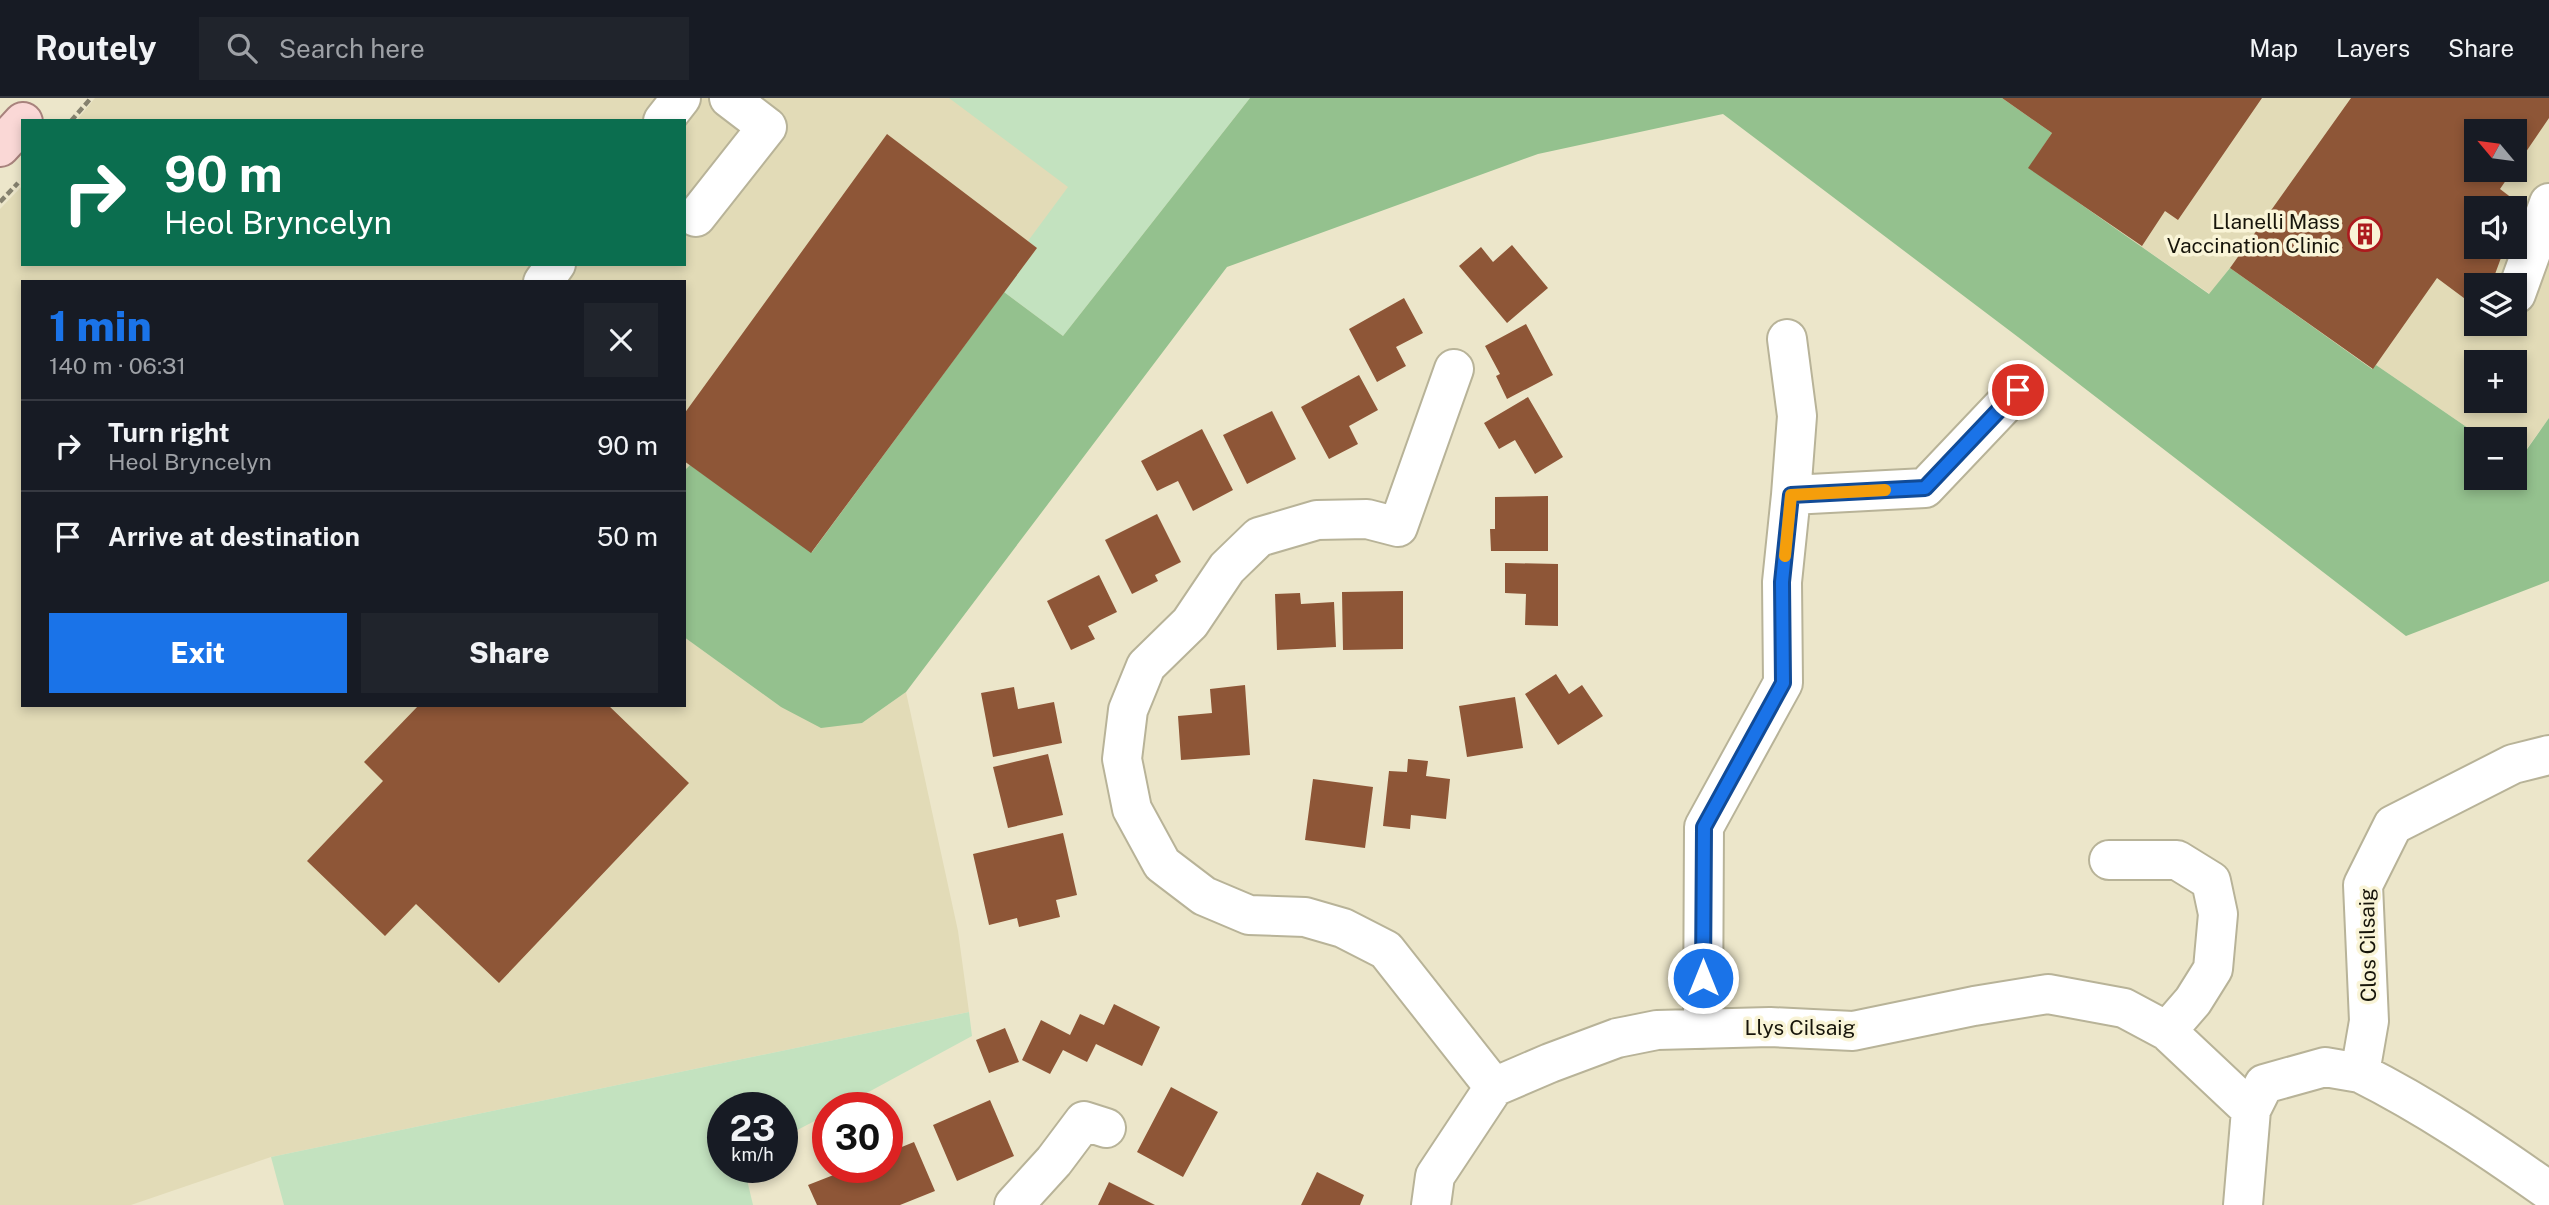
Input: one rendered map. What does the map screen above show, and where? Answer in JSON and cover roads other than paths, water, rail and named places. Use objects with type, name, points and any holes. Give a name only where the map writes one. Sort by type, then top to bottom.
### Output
[{"type":"main road","points":[[25,119],[45,98]]},
{"type":"main road","points":[[0,147],[21,123]]},
{"type":"street","points":[[665,119],[681,98]]},
{"type":"street","points":[[696,217],[767,127],[729,98]]},
{"type":"street","points":[[2523,273],[2549,203]]},
{"type":"street","points":[[1703,1029],[1704,827],[1783,683],[1782,582],[1797,416],[1787,339]]},
{"type":"street","points":[[1431,1205],[1435,1175],[1493,1087],[1386,950],[1343,928],[1305,917],[1249,915],[1204,896],[1162,864],[1132,809],[1122,759],[1128,710],[1146,666],[1190,623],[1227,568],[1259,537],[1317,520],[1367,519],[1398,527],[1454,369]]},
{"type":"street","points":[[1791,495],[1925,488],[2018,390]]},
{"type":"street","name":"Clos Cilsaig","points":[[2360,1073],[2369,1021],[2363,885],[2393,825],[2513,764],[2549,755]]},
{"type":"street","points":[[2109,860],[2177,860],[2211,881],[2218,914],[2213,969],[2193,1001],[2167,1031]]},
{"type":"street","name":"Llys Cilsaig","points":[[1493,1087],[1616,1038],[1657,1030],[1770,1027],[1853,1031],[2048,993],[2124,1008],[2167,1031],[2251,1110]]},
{"type":"street","points":[[2243,1205],[2251,1110],[2264,1084],[2325,1067],[2360,1073],[2395,1091],[2453,1126],[2549,1191]]},
{"type":"street","points":[[1014,1205],[1054,1161],[1084,1121],[1106,1128]]},
{"type":"place","name":"Llanelli Mass Vaccination Clinic","points":[[2365,234]]}]
